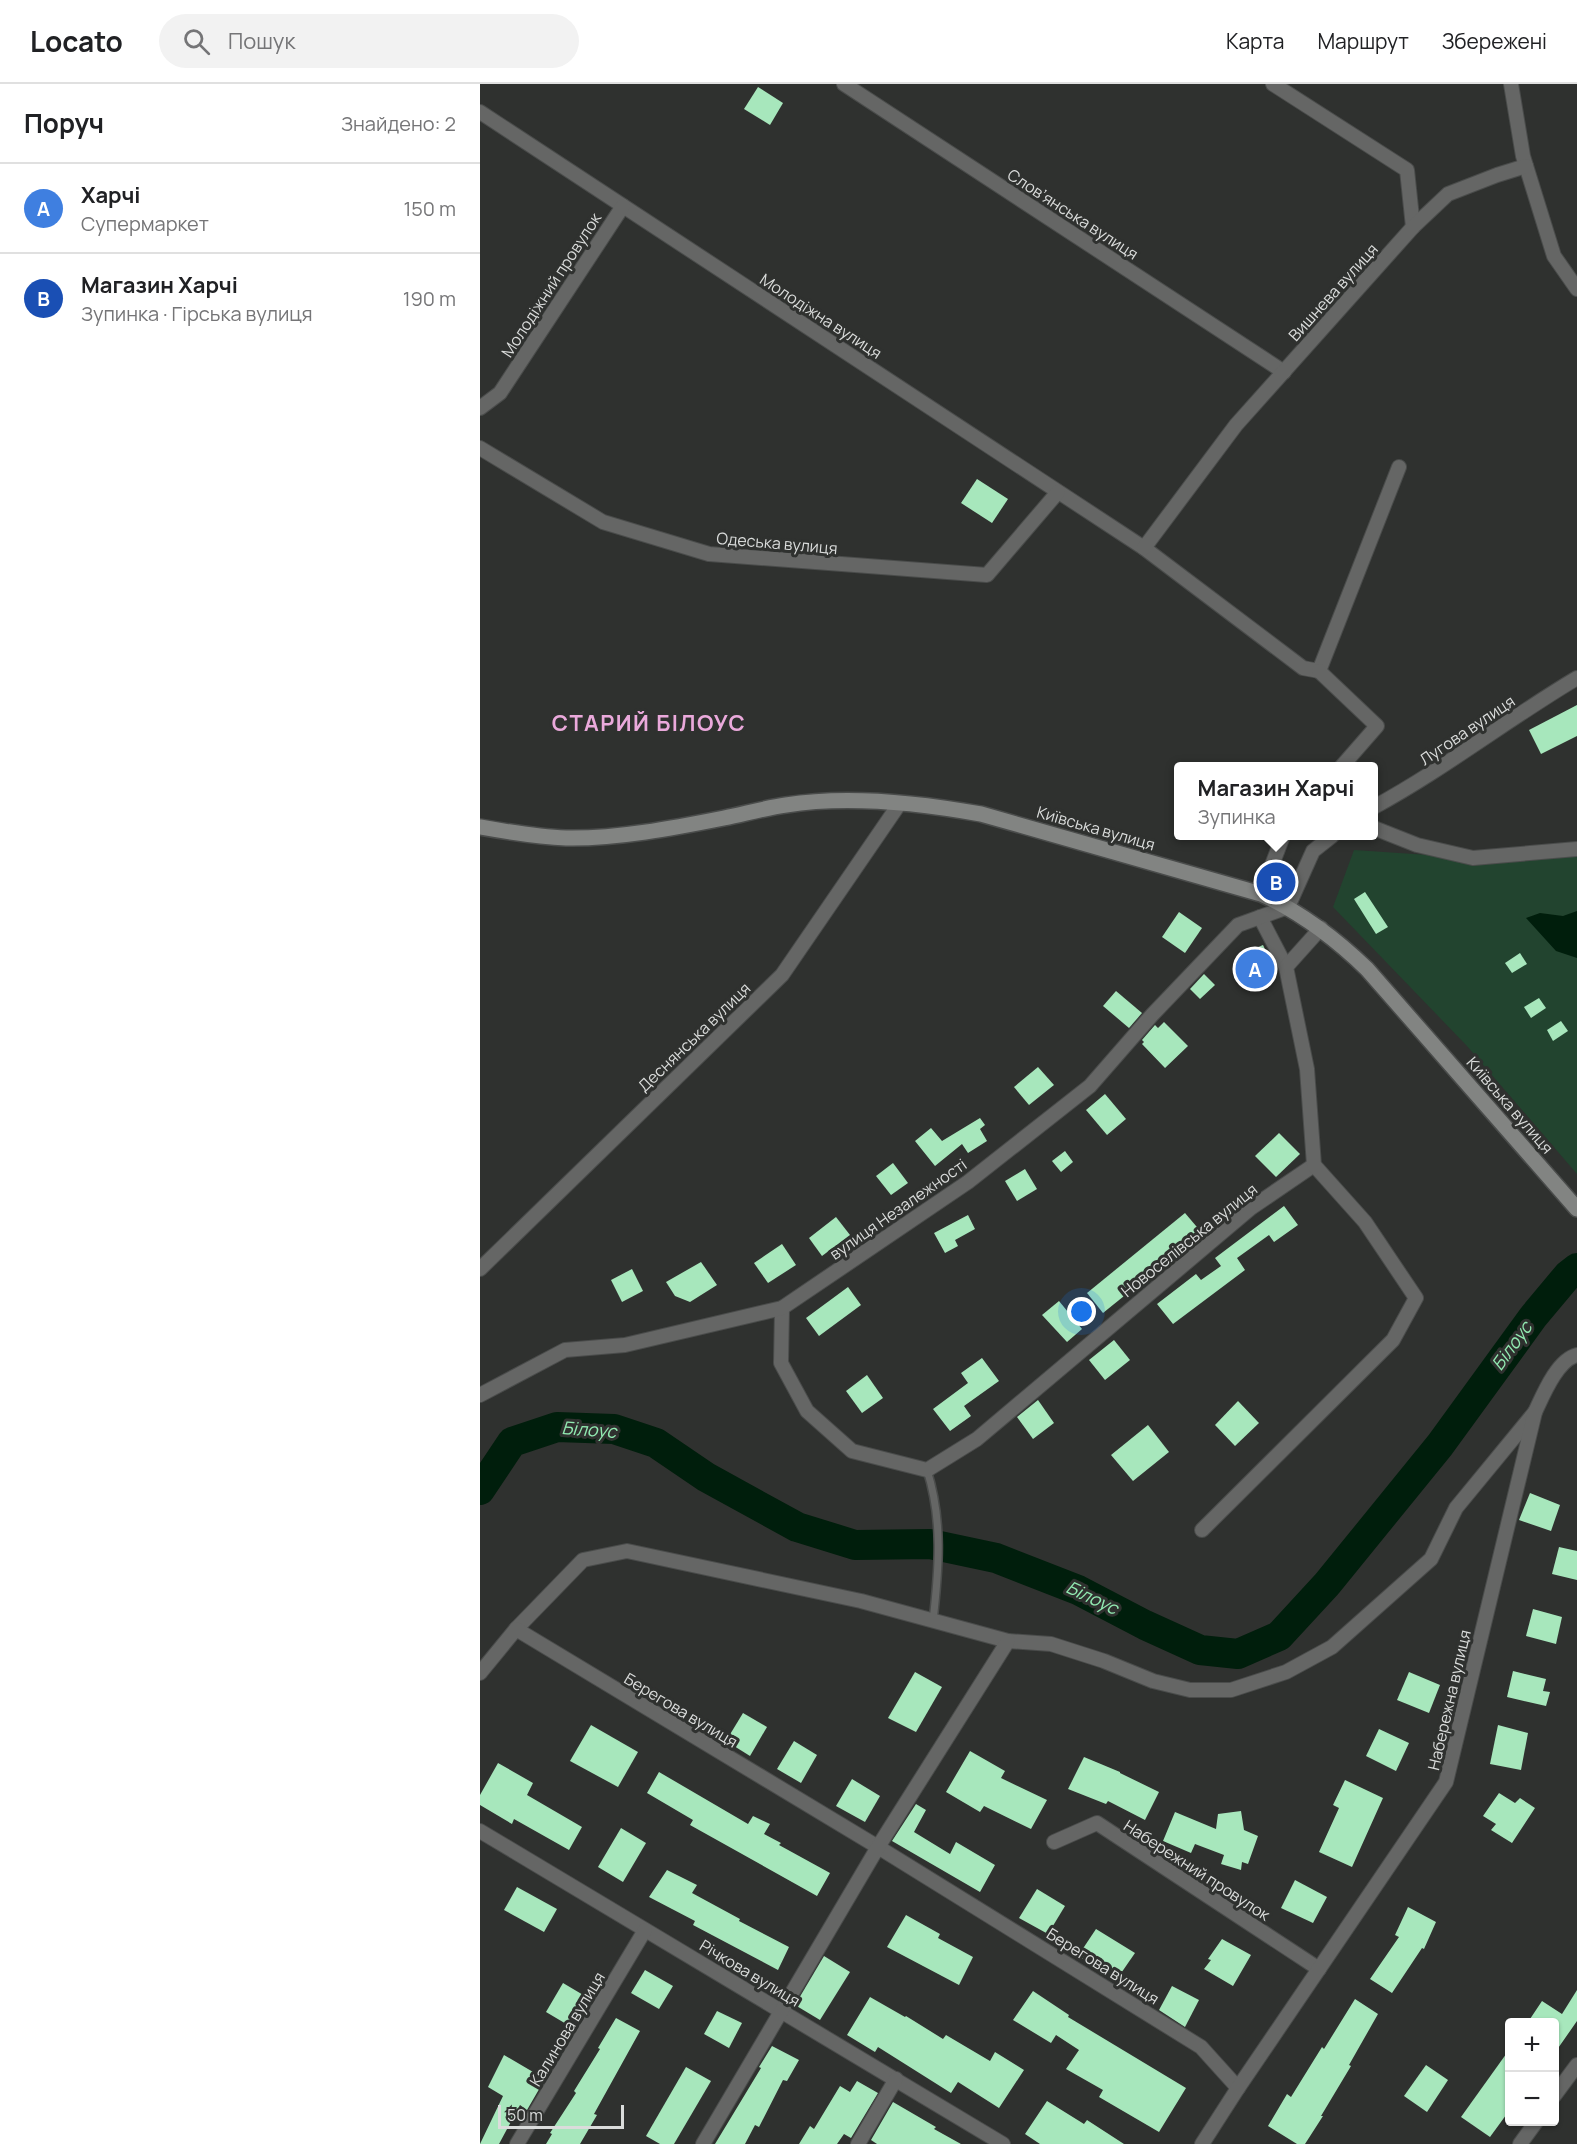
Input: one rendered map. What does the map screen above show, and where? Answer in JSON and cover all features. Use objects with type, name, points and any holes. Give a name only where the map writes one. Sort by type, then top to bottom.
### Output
[{"type":"main road","name":"Київська вулиця","points":[[480,827],[511,833],[567,838],[644,831],[722,819],[786,805],[826,801],[900,803],[981,814],[1261,894],[1288,907],[1321,928],[1367,969],[1575,1207]]},
{"type":"street","name":"Словʼянська вулиця","points":[[844,84],[1284,372]]},
{"type":"street","points":[[1273,84],[1407,170],[1413,227]]},
{"type":"street","points":[[1510,84],[1526,166],[1554,256],[1577,289]]},
{"type":"street","name":"Молодіжна вулиця","points":[[480,112],[1144,548],[1303,668],[1319,671]]},
{"type":"street","name":"Вишнева вулиця","points":[[1144,548],[1236,425],[1413,227],[1448,194],[1526,166]]},
{"type":"street","name":"Молодіжний провулок","points":[[480,408],[500,393],[623,206]]},
{"type":"street","name":"Одеська вулиця","points":[[480,448],[603,522],[709,554],[874,568],[987,575],[1058,492]]},
{"type":"street","points":[[1346,762],[1377,726],[1319,671],[1399,467]]},
{"type":"street","name":"Лугова вулиця","points":[[1378,805],[1414,786],[1577,678]]},
{"type":"street","name":"Деснянська вулиця","points":[[480,1269],[782,975],[900,803]]},
{"type":"street","points":[[1378,830],[1417,845],[1473,858],[1577,849]]},
{"type":"street","points":[[1261,894],[1281,840]]},
{"type":"street","points":[[1288,907],[1313,851],[1327,840]]},
{"type":"street","name":"вулиця Незалежності","points":[[480,1395],[565,1350],[625,1345],[782,1308],[968,1182],[1090,1086],[1152,1015],[1239,926],[1288,907]]},
{"type":"street","points":[[1202,1530],[1393,1340],[1416,1298],[1365,1222],[1314,1165],[1307,1068],[1286,968],[1260,917]]},
{"type":"street","points":[[1286,968],[1321,928]]},
{"type":"street","name":"Новоселівська вулиця","points":[[927,1470],[977,1439],[1251,1208],[1314,1165]]},
{"type":"street","points":[[782,1308],[781,1363],[807,1411],[852,1451],[927,1470]]},
{"type":"street","name":"Набережна вулиця","points":[[1202,2144],[1446,1782],[1535,1412],[1548,1383],[1569,1357],[1577,1355]]},
{"type":"street","points":[[480,1673],[516,1629],[583,1560],[627,1551],[861,1601],[1008,1641],[1051,1644],[1104,1660],[1153,1681],[1190,1690],[1231,1690],[1286,1672],[1332,1647],[1431,1559],[1456,1508],[1535,1412]]},
{"type":"street","name":"Берегова вулиця","points":[[516,1629],[878,1847],[1201,2047],[1238,2088]]},
{"type":"street","points":[[703,2144],[878,1847],[1008,1641]]},
{"type":"street","name":"Набережний провулок","points":[[1054,1842],[1097,1823],[1319,1969]]},
{"type":"street","name":"Річкова вулиця","points":[[480,1831],[1003,2144]]},
{"type":"street","points":[[480,1841],[499,1842]]},
{"type":"street","name":"Калинова вулиця","points":[[517,2144],[645,1930]]},
{"type":"street","points":[[1559,2089],[1577,2065]]},
{"type":"street","points":[[858,2144],[896,2079]]},
{"type":"street","points":[[1520,2144],[1533,2126]]},
{"type":"lane","points":[[927,1470],[934,1494],[939,1531],[933,1621]]},
{"type":"shaded area","points":[[1354,850],[1473,858],[1577,856],[1577,1174],[1467,1046],[1333,907]]},
{"type":"shaded area","points":[[1577,911],[1577,958],[1556,951],[1526,918],[1540,913],[1563,916]]},
{"type":"building","points":[[758,87],[783,103],[770,125],[744,109]]},
{"type":"building","points":[[977,479],[1008,499],[992,523],[961,503]]},
{"type":"building","points":[[1577,705],[1577,736],[1541,754],[1529,730]]},
{"type":"building","points":[[1365,892],[1388,927],[1376,934],[1354,899]]},
{"type":"building","points":[[1179,912],[1202,928],[1185,953],[1162,937]]},
{"type":"building","points":[[1263,945],[1269,958],[1259,962],[1265,977],[1253,982],[1242,954]]},
{"type":"building","points":[[1520,953],[1527,964],[1512,973],[1505,963]]},
{"type":"building","points":[[1204,974],[1215,985],[1200,999],[1190,989]]},
{"type":"building","points":[[1116,991],[1142,1013],[1129,1028],[1103,1006]]},
{"type":"building","points":[[1539,998],[1546,1008],[1531,1018],[1524,1007]]},
{"type":"building","points":[[1561,1021],[1568,1031],[1553,1041],[1547,1030]]},
{"type":"building","points":[[1164,1022],[1188,1046],[1165,1068],[1142,1044],[1144,1042],[1142,1040],[1155,1025],[1158,1028]]},
{"type":"building","points":[[1038,1067],[1054,1085],[1029,1105],[1014,1087]]},
{"type":"building","points":[[1105,1094],[1126,1119],[1107,1135],[1086,1110]]},
{"type":"building","points":[[980,1118],[985,1125],[980,1129],[987,1141],[968,1153],[962,1144],[935,1166],[915,1141],[931,1128],[942,1141]]},
{"type":"building","points":[[1279,1133],[1300,1154],[1276,1177],[1255,1156]]},
{"type":"building","points":[[1065,1151],[1073,1162],[1061,1172],[1052,1161]]},
{"type":"building","points":[[893,1163],[908,1183],[891,1195],[876,1176]]},
{"type":"building","points":[[1025,1169],[1037,1189],[1017,1201],[1005,1181]]},
{"type":"building","points":[[1284,1206],[1298,1225],[1274,1242],[1269,1235],[1237,1258],[1245,1270],[1173,1324],[1157,1304],[1196,1274],[1201,1280],[1221,1266],[1215,1258]]},
{"type":"building","points":[[1185,1213],[1202,1233],[1103,1313],[1087,1293]]},
{"type":"building","points":[[968,1215],[975,1229],[955,1240],[958,1246],[945,1253],[934,1233]]},
{"type":"building","points":[[836,1217],[850,1235],[822,1256],[809,1238]]},
{"type":"building","points":[[782,1244],[796,1265],[768,1283],[754,1263]]},
{"type":"building","points":[[701,1262],[717,1285],[690,1302],[675,1296],[666,1282]]},
{"type":"building","points":[[632,1269],[643,1291],[622,1302],[611,1280]]},
{"type":"building","points":[[848,1287],[861,1305],[819,1336],[806,1318]]},
{"type":"building","points":[[1059,1301],[1082,1329],[1067,1342],[1042,1315]]},
{"type":"building","points":[[1114,1340],[1130,1360],[1105,1380],[1089,1360]]},
{"type":"building","points":[[982,1358],[999,1381],[964,1406],[971,1416],[950,1431],[933,1409],[968,1383],[961,1373]]},
{"type":"building","points":[[867,1375],[883,1398],[862,1413],[846,1391]]},
{"type":"building","points":[[1038,1400],[1054,1423],[1033,1439],[1017,1417]]},
{"type":"building","points":[[1238,1401],[1259,1423],[1235,1446],[1215,1425]]},
{"type":"building","points":[[1148,1425],[1169,1452],[1133,1481],[1111,1455]]},
{"type":"building","points":[[1530,1493],[1560,1505],[1551,1531],[1519,1520]]},
{"type":"building","points":[[1559,1547],[1577,1551],[1577,1580],[1552,1574]]},
{"type":"building","points":[[1533,1609],[1562,1617],[1556,1644],[1526,1636]]},
{"type":"building","points":[[1513,1671],[1546,1679],[1543,1691],[1550,1692],[1546,1706],[1507,1697]]},
{"type":"building","points":[[915,1672],[942,1687],[916,1732],[888,1718]]},
{"type":"building","points":[[1409,1672],[1440,1685],[1429,1713],[1397,1700]]},
{"type":"building","points":[[743,1713],[767,1727],[750,1756],[726,1741]]},
{"type":"building","points":[[591,1725],[638,1752],[618,1787],[570,1761]]},
{"type":"building","points":[[1498,1725],[1528,1733],[1521,1770],[1490,1764]]},
{"type":"building","points":[[1379,1729],[1409,1743],[1396,1771],[1366,1756]]},
{"type":"building","points":[[794,1741],[817,1755],[801,1783],[777,1769]]},
{"type":"building","points":[[970,1751],[1005,1771],[1001,1778],[1047,1800],[1031,1829],[984,1806],[980,1812],[946,1792]]},
{"type":"building","points":[[1084,1757],[1159,1792],[1145,1820],[1108,1801],[1106,1804],[1068,1789]]},
{"type":"building","points":[[498,1763],[533,1783],[527,1795],[582,1827],[569,1850],[514,1819],[512,1824],[480,1805],[480,1795]]},
{"type":"building","points":[[659,1772],[748,1824],[753,1816],[770,1824],[764,1834],[781,1843],[779,1845],[830,1873],[817,1896],[690,1825],[693,1820],[647,1793]]},
{"type":"building","points":[[852,1779],[880,1796],[865,1822],[836,1806]]},
{"type":"building","points":[[1345,1780],[1383,1798],[1352,1867],[1319,1852],[1339,1808],[1333,1805]]},
{"type":"building","points":[[1499,1793],[1515,1803],[1520,1798],[1535,1808],[1512,1843],[1491,1830],[1496,1824],[1483,1816]]},
{"type":"building","points":[[916,1804],[926,1810],[914,1832],[950,1854],[956,1842],[995,1865],[980,1892],[892,1841]]},
{"type":"building","points":[[1241,1811],[1244,1830],[1258,1836],[1248,1864],[1242,1862],[1241,1870],[1221,1864],[1224,1855],[1195,1844],[1191,1853],[1163,1841],[1175,1812],[1216,1829],[1218,1814]]},
{"type":"building","points":[[621,1828],[646,1843],[623,1882],[598,1867]]},
{"type":"building","points":[[667,1870],[697,1885],[692,1893],[789,1947],[778,1970],[693,1925],[695,1921],[649,1897]]},
{"type":"building","points":[[1295,1880],[1327,1897],[1313,1923],[1281,1908]]},
{"type":"building","points":[[517,1887],[557,1909],[544,1932],[504,1910]]},
{"type":"building","points":[[1037,1889],[1065,1906],[1048,1934],[1019,1918]]},
{"type":"building","points":[[1408,1907],[1436,1922],[1424,1949],[1422,1948],[1392,1993],[1370,1979],[1399,1937],[1395,1935]]},
{"type":"building","points":[[906,1915],[940,1934],[938,1938],[973,1957],[959,1985],[887,1947]]},
{"type":"building","points":[[1096,1929],[1135,1953],[1117,1979],[1078,1956]]},
{"type":"building","points":[[1222,1939],[1251,1955],[1233,1986],[1204,1969]]},
{"type":"building","points":[[824,1956],[850,1972],[820,2020],[795,2005]]},
{"type":"building","points":[[645,1970],[673,1986],[659,2009],[631,1993]]},
{"type":"building","points":[[563,1983],[590,1999],[573,2028],[546,2012]]},
{"type":"building","points":[[1172,1986],[1199,2000],[1185,2027],[1159,2010]]},
{"type":"building","points":[[1577,1990],[1577,2021],[1559,2047],[1559,2018],[1531,2018],[1542,2001],[1562,2014]]},
{"type":"building","points":[[1033,1991],[1069,2015],[1068,2017],[1186,2088],[1159,2132],[1099,2097],[1103,2090],[1066,2069],[1079,2050],[1056,2035],[1051,2043],[1013,2020]]},
{"type":"building","points":[[870,1997],[943,2039],[946,2035],[990,2061],[995,2052],[1024,2070],[999,2108],[958,2082],[951,2093],[878,2047],[875,2052],[847,2035]]},
{"type":"building","points":[[1355,1999],[1378,2014],[1321,2116],[1323,2116],[1305,2144],[1297,2144],[1268,2126],[1287,2094],[1291,2097],[1322,2047],[1324,2049]]},
{"type":"building","points":[[717,2011],[742,2023],[729,2048],[704,2034]]},
{"type":"building","points":[[616,2018],[640,2031],[594,2114],[597,2115],[580,2144],[546,2144],[552,2134],[550,2133],[576,2093],[574,2091]]},
{"type":"building","points":[[772,2046],[799,2060],[787,2081],[783,2080],[759,2127],[755,2125],[745,2144],[715,2144],[761,2068],[759,2067]]},
{"type":"building","points":[[504,2055],[545,2079],[527,2110],[520,2105],[499,2144],[480,2144],[503,2096],[488,2087]]},
{"type":"building","points":[[1505,2056],[1505,2116],[1490,2137],[1461,2117]]},
{"type":"building","points":[[1426,2065],[1448,2080],[1427,2112],[1404,2096]]},
{"type":"building","points":[[686,2067],[711,2081],[674,2144],[660,2144],[646,2136]]},
{"type":"building","points":[[857,2081],[878,2093],[851,2138],[844,2134],[837,2144],[799,2144],[810,2126],[814,2129],[840,2086],[850,2092]]},
{"type":"building","points":[[1047,2101],[1084,2124],[1087,2120],[1124,2144],[1040,2144],[1025,2134]]},
{"type":"building","points":[[893,2102],[961,2144],[877,2144],[871,2140]]},
{"type":"waterway","name":"Білоус","points":[[480,1490],[512,1442],[557,1427],[614,1429],[656,1443],[706,1477],[797,1527],[855,1545],[930,1544],[996,1558],[1078,1590],[1145,1625],[1200,1650],[1238,1654],[1279,1636],[1327,1584],[1440,1445],[1533,1317],[1568,1275],[1577,1268]]},
{"type":"place","name":"Магазин Харчі","points":[[1276,882]]},
{"type":"place","name":"Харчі","points":[[1255,969]]},
{"type":"district","name":"СТАРИЙ БІЛОУС","points":[[649,723]]}]
